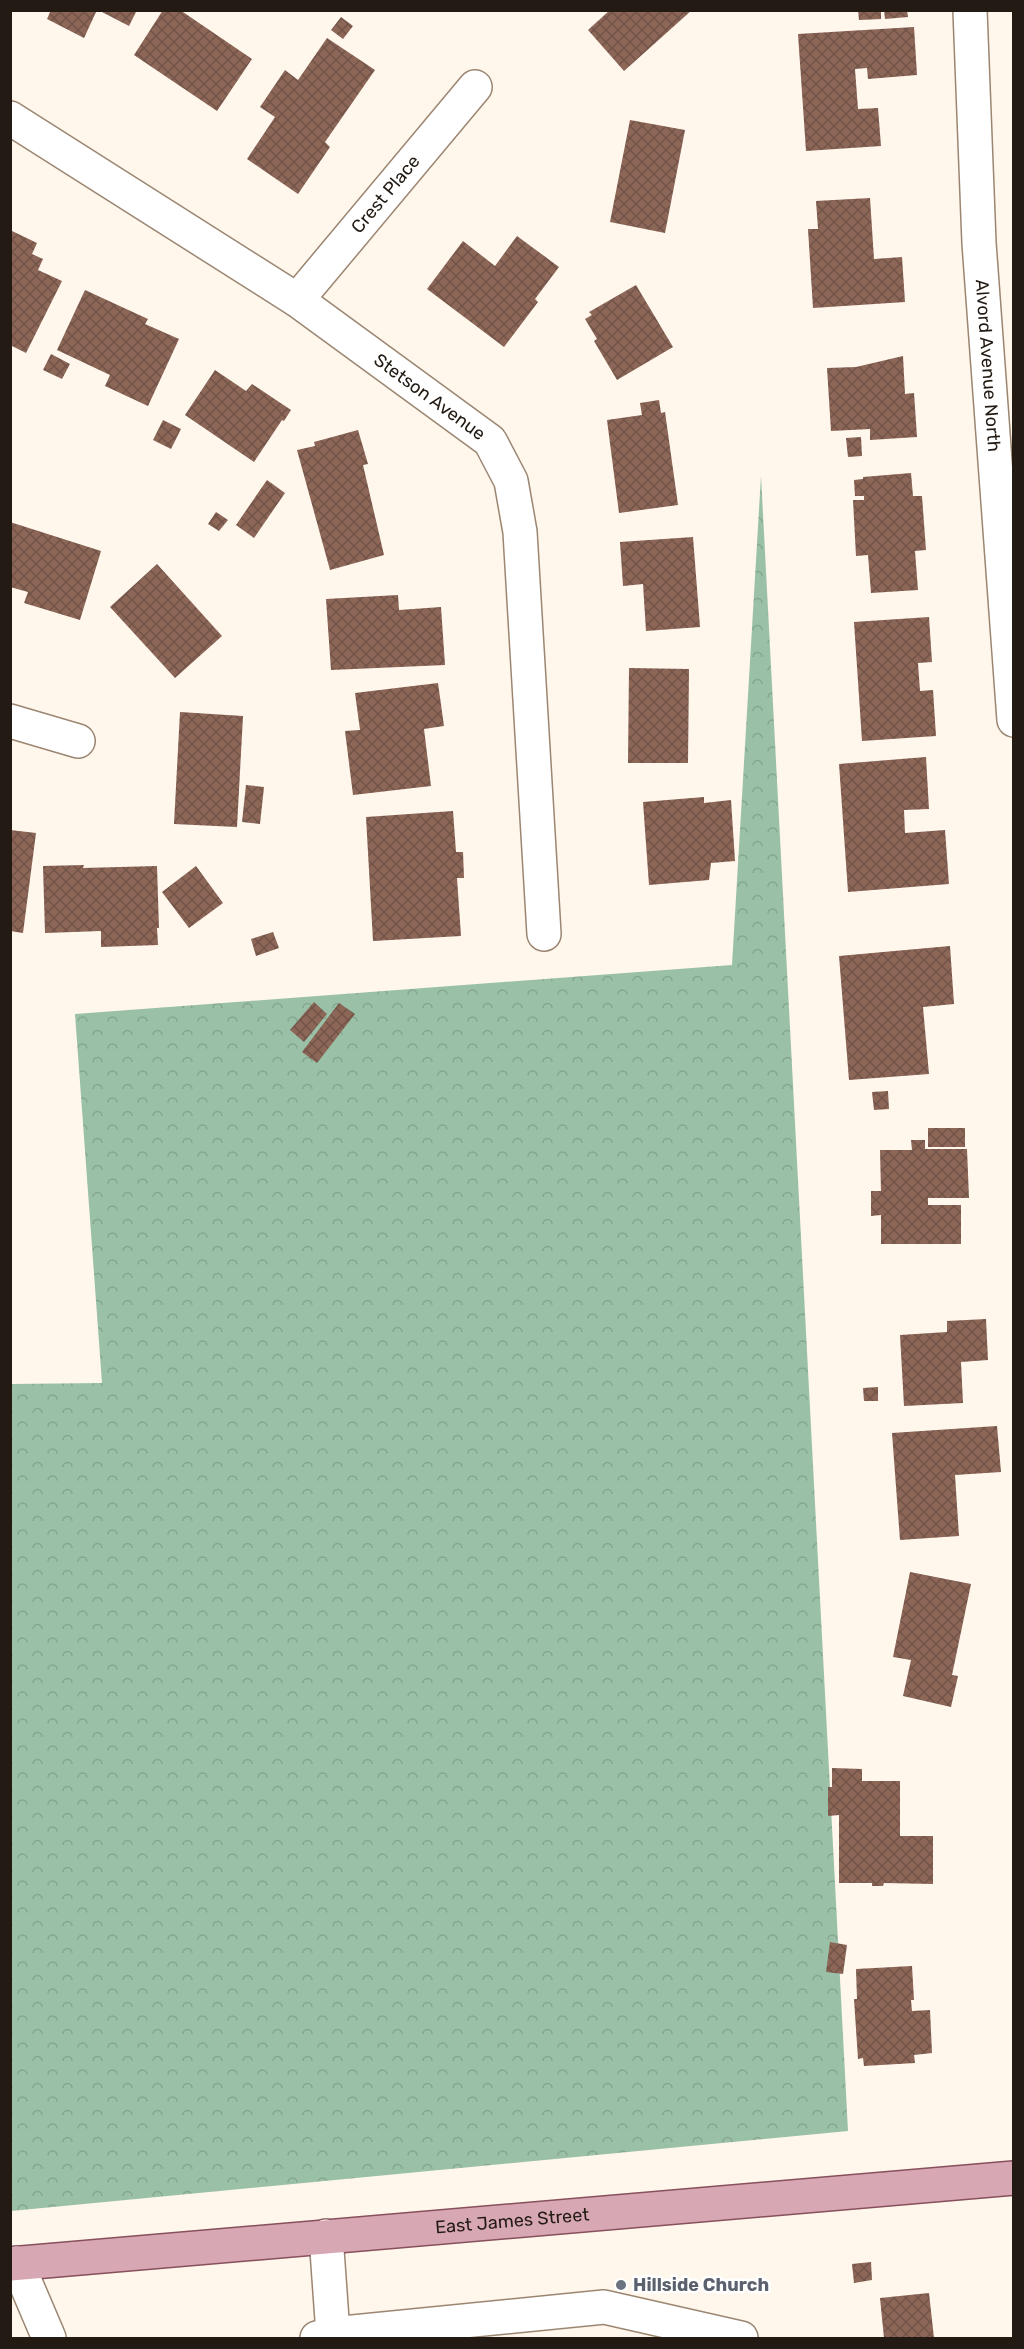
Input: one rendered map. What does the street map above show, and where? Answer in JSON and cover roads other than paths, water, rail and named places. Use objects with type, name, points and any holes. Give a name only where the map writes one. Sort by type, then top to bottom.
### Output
[{"type":"main road","name":"East James Street","points":[[14,2264],[1014,2178]]},
{"type":"street","name":"Alvord Avenue North","points":[[970,10],[979,243],[1014,720]]},
{"type":"street","name":"Crest Place","points":[[297,300],[475,87]]},
{"type":"street","name":"Stetson Avenue","points":[[10,118],[297,300],[490,441],[511,481],[520,532],[544,934]]},
{"type":"street","points":[[10,721],[78,741]]},
{"type":"street","points":[[326,2236],[325,2336],[476,2329],[604,2307],[741,2338]]},
{"type":"street","points":[[14,2264],[49,2338]]},
{"type":"place","name":"Hillside Church","points":[[621,2285]]}]
